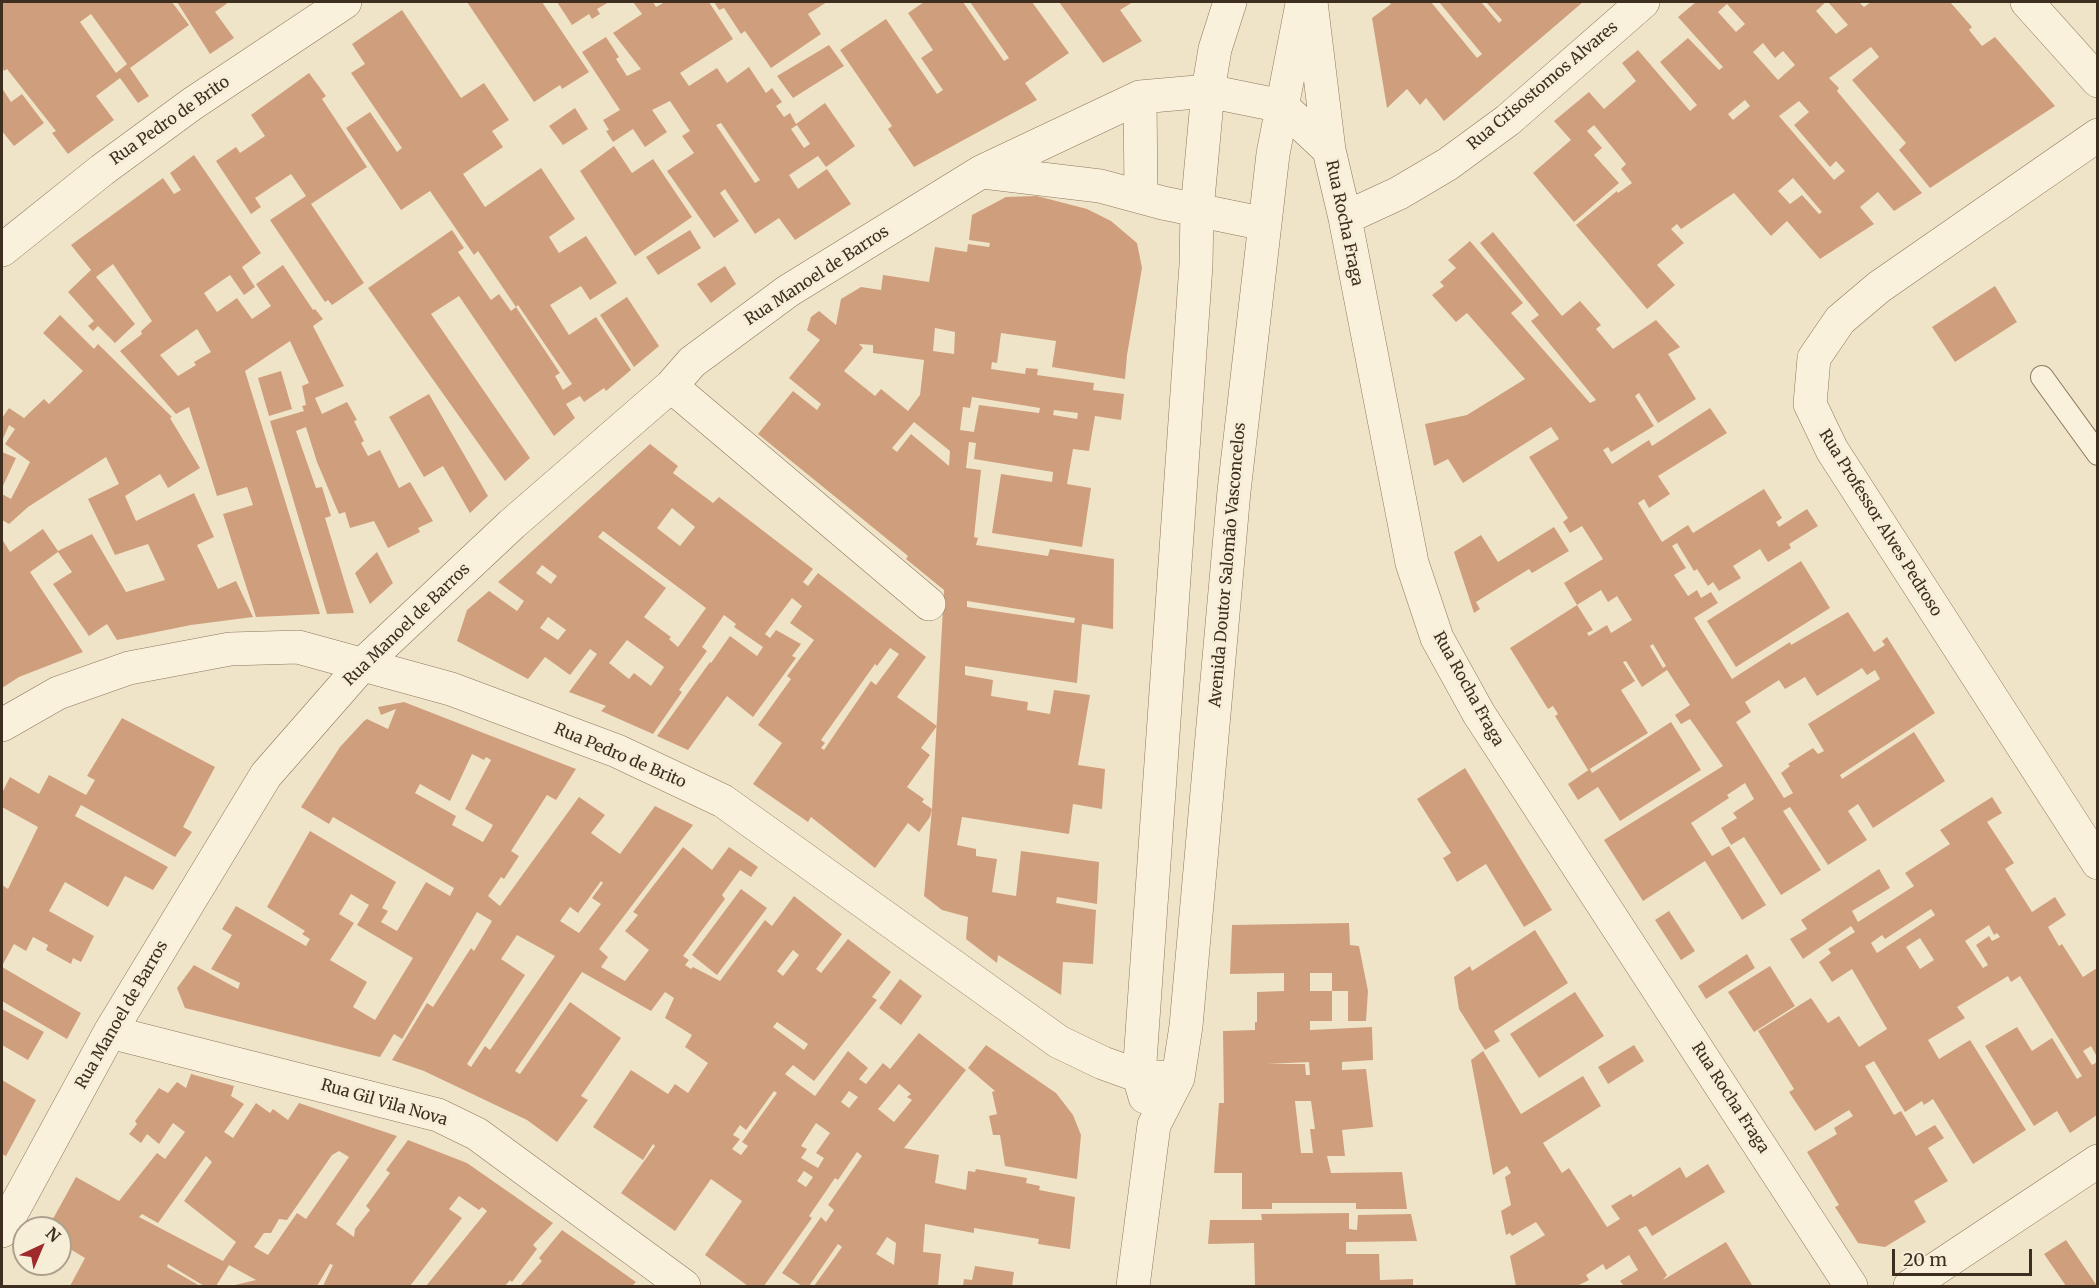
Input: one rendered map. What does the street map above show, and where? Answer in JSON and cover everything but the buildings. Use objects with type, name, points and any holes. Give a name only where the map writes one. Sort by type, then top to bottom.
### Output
[{"type":"street","name":"Rua Pedro de Brito","points":[[2,250],[102,170],[192,104],[345,2]]},
{"type":"street","name":"Avenida Doutor Salomão Vasconcelos","points":[[1154,1125],[1139,1076],[1197,265],[1197,210],[1208,91],[1215,49],[1230,2]]},
{"type":"street","name":"Avenida Doutor Salomão Vasconcelos","points":[[1134,1287],[1154,1125],[1178,1078],[1186,1026],[1234,490],[1265,224],[1282,106],[1303,2]]},
{"type":"street","name":"Rua Rocha Fraga","points":[[1311,2],[1329,150],[1345,218],[1412,563],[1437,638],[1479,714],[1851,1287]]},
{"type":"street","name":"Rua Crisostomos Alvares","points":[[1345,218],[1399,193],[1448,164],[1508,120],[1643,2]]},
{"type":"street","points":[[2027,2],[2097,81]]},
{"type":"street","name":"Rua Manoel de Barros","points":[[2,1232],[110,1032],[266,775],[364,663],[513,524],[671,386],[692,362],[788,291],[981,172],[1140,97],[1208,91],[1282,106]]},
{"type":"street","points":[[1140,97],[1141,196]]},
{"type":"street","points":[[1282,106],[1329,150]]},
{"type":"street","name":"Rua Professor Alves Pedroso","points":[[2097,135],[1879,287],[1840,320],[1814,358],[1810,404],[1832,450],[2097,863]]},
{"type":"street","points":[[981,172],[1056,179],[1265,224]]},
{"type":"street","points":[[671,386],[929,604]]},
{"type":"street","name":"Rua Pedro de Brito","points":[[2,725],[58,693],[129,668],[230,649],[298,647],[364,663],[451,689],[617,751],[723,801],[1059,1042],[1103,1063],[1139,1076],[1178,1078]]},
{"type":"street","name":"Rua Gil Vila Nova","points":[[110,1032],[438,1115],[477,1134],[684,1287]]},
{"type":"street","points":[[1910,1287],[2097,1161]]},
{"type":"lane","points":[[2042,377],[2097,454]]}]
